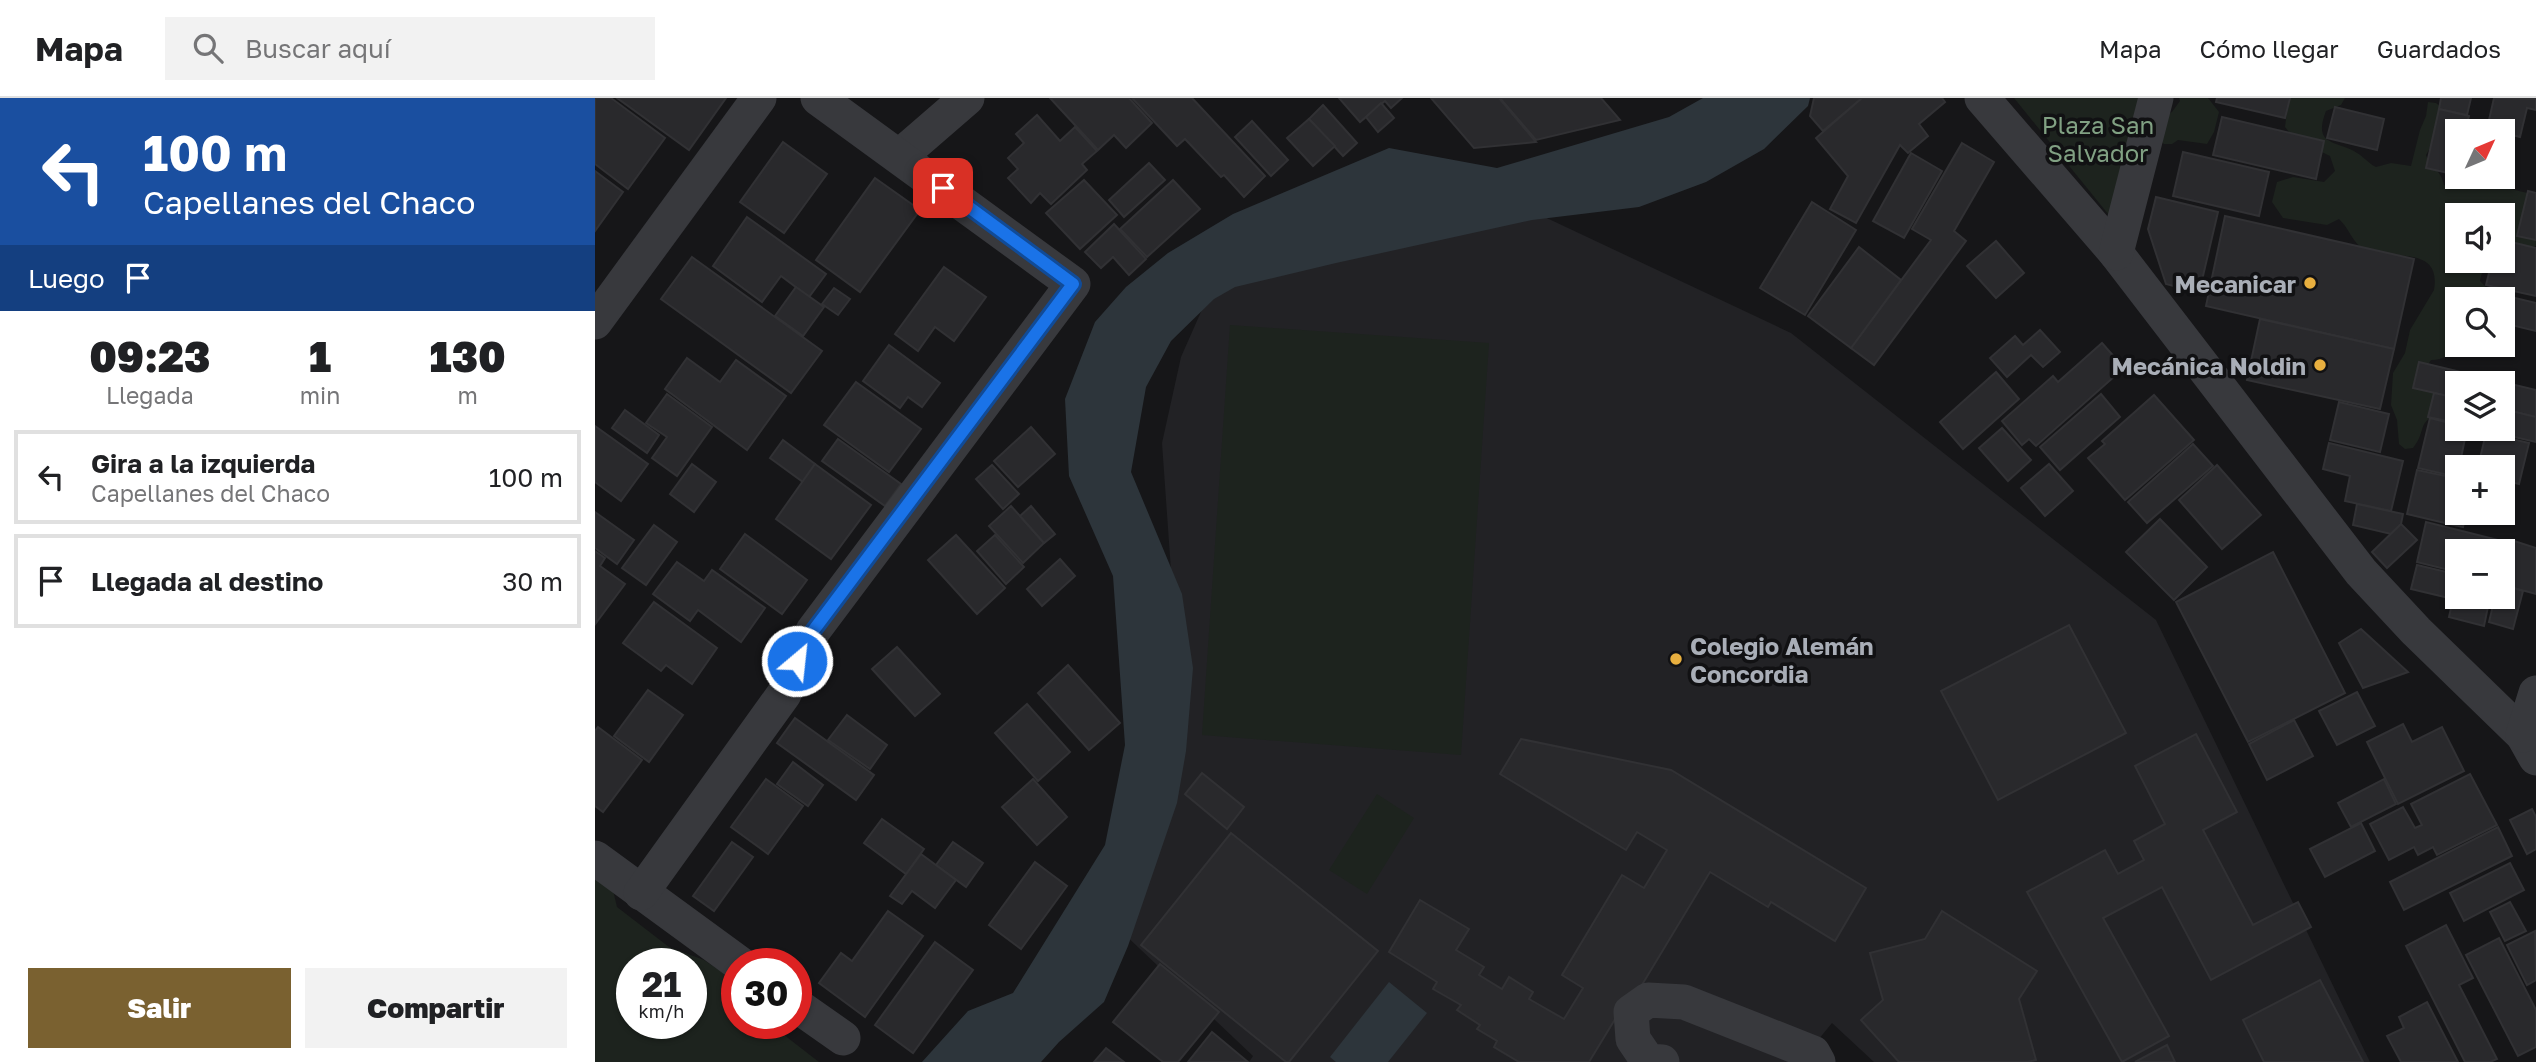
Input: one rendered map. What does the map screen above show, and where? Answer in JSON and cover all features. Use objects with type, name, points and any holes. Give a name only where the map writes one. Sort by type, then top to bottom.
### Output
[{"type":"street","points":[[595,322],[758,98]]},
{"type":"street","points":[[641,893],[784,694],[813,631],[1073,284],[818,98]]},
{"type":"street","points":[[900,156],[967,98]]},
{"type":"street","points":[[1982,98],[2116,253],[2361,572],[2530,747]]},
{"type":"street","points":[[2116,253],[2156,98]]},
{"type":"street","points":[[2530,747],[2536,693]]},
{"type":"street","points":[[595,858],[721,950]]},
{"type":"street","points":[[1662,1062],[1648,1061],[1633,1040],[1631,1012],[1648,1000],[1684,1002],[1813,1053],[1818,1062]]},
{"type":"street","points":[[812,1016],[843,1038]]},
{"type":"shaded area","points":[[1703,98],[1810,98],[1808,106],[1764,149],[1706,182],[1639,207],[1532,220],[1235,287],[1214,299],[1171,341],[1146,387],[1131,472],[1182,594],[1193,668],[1186,751],[1177,803],[1128,946],[1104,1002],[1041,1062],[922,1062],[968,1011],[1013,993],[1105,845],[1125,745],[1113,576],[1069,476],[1065,399],[1095,322],[1126,287],[1168,253],[1233,214],[1389,148],[1497,168],[1669,117]]},
{"type":"shaded area","name":"Colegio Alemán Concordia","points":[[1534,212],[1791,333],[2156,620],[2370,1062],[1874,1062],[1832,1023],[1800,1062],[1249,1062],[1253,1056],[1120,930],[1180,698],[1162,443],[1181,357],[1204,305],[1248,251]]},
{"type":"shaded area","points":[[1389,982],[1427,1013],[1388,1062],[1336,1062],[1330,1057]]},
{"type":"green space","name":"Plaza San Salvador","points":[[2014,98],[2147,98],[2117,225]]},
{"type":"green space","points":[[2179,98],[2208,98],[2219,112],[2214,132],[2207,144],[2178,140],[2172,144],[2164,144],[2159,139],[2159,119],[2172,112],[2180,101]]},
{"type":"green space","points":[[2268,98],[2345,98],[2341,105],[2326,111],[2322,123],[2324,137],[2357,153],[2376,167],[2391,163],[2411,166],[2428,102],[2436,103],[2442,108],[2441,121],[2426,155],[2440,175],[2445,189],[2510,189],[2536,195],[2536,246],[2515,248],[2515,203],[2445,203],[2445,273],[2482,273],[2480,281],[2486,287],[2445,287],[2445,357],[2431,360],[2427,366],[2427,387],[2440,395],[2442,413],[2425,423],[2413,448],[2405,449],[2399,444],[2397,420],[2391,405],[2393,373],[2405,353],[2410,330],[2434,290],[2434,275],[2430,266],[2422,260],[2363,249],[2339,219],[2327,225],[2283,218],[2272,202],[2277,182],[2293,177],[2324,182],[2335,171],[2330,156],[2295,139],[2285,127],[2287,111]]},
{"type":"green space","points":[[1230,325],[1489,343],[1461,755],[1202,735]]},
{"type":"green space","points":[[1377,794],[1414,818],[1367,894],[1329,870]]},
{"type":"green space","points":[[595,873],[612,886],[617,907],[672,948],[616,948],[616,1039],[707,1039],[707,962],[721,971],[721,1039],[789,1039],[819,1062],[595,1062]]},
{"type":"building","points":[[595,98],[611,98],[665,138],[628,189],[595,164]]},
{"type":"building","points":[[617,98],[726,98],[689,150]]},
{"type":"building","points":[[1050,98],[1129,98],[1152,123],[1126,148],[1114,135],[1098,150]]},
{"type":"building","points":[[1132,98],[1192,98],[1265,176],[1244,197],[1185,139],[1177,146]]},
{"type":"building","points":[[1339,98],[1402,98],[1391,108],[1385,101],[1360,122]]},
{"type":"building","points":[[1431,98],[1499,98],[1536,142],[1474,148]]},
{"type":"building","points":[[1500,98],[1601,98],[1620,120],[1536,140]]},
{"type":"building","points":[[1814,98],[1862,98],[1823,131],[1810,116]]},
{"type":"building","points":[[1862,98],[1942,98],[1945,102],[1919,124],[1928,136],[1908,153],[1900,145],[1856,223],[1830,209],[1848,176],[1816,138]]},
{"type":"building","points":[[2217,98],[2290,98],[2285,118],[2216,102]]},
{"type":"building","points":[[2441,98],[2471,98],[2467,115],[2439,109]]},
{"type":"building","points":[[2494,98],[2536,99],[2536,110],[2527,108],[2520,137],[2515,136],[2515,119],[2489,119]]},
{"type":"building","points":[[1381,103],[1394,118],[1378,132],[1366,117]]},
{"type":"building","points":[[1323,105],[1357,143],[1343,156],[1309,119]]},
{"type":"building","points":[[2335,107],[2384,119],[2377,150],[2327,138]]},
{"type":"building","points":[[2439,109],[2469,116],[2468,119],[2445,119],[2445,172],[2426,168]]},
{"type":"building","points":[[1037,115],[1060,141],[1075,127],[1097,151],[1082,164],[1087,170],[1051,204],[1040,193],[1031,203],[1008,178],[1018,169],[1008,158],[1024,143],[1016,134]]},
{"type":"building","points":[[2222,117],[2324,141],[2316,179],[2213,155]]},
{"type":"building","points":[[1309,119],[1335,146],[1313,166],[1287,138]]},
{"type":"building","points":[[1252,121],[1288,160],[1271,176],[1235,137]]},
{"type":"building","points":[[783,142],[827,174],[784,233],[740,202]]},
{"type":"building","points":[[1962,143],[1994,162],[1954,231],[1966,241],[1874,365],[1851,348],[1931,240],[1912,229]]},
{"type":"building","points":[[2183,152],[2269,172],[2259,216],[2173,196]]},
{"type":"building","points":[[1911,153],[1942,171],[1904,238],[1873,221]]},
{"type":"building","points":[[1149,163],[1165,180],[1124,217],[1109,200]]},
{"type":"building","points":[[595,171],[623,192],[595,231]]},
{"type":"building","points":[[875,178],[920,210],[860,292],[816,260]]},
{"type":"building","points":[[1084,180],[1117,215],[1080,249],[1046,213]]},
{"type":"building","points":[[1173,180],[1200,209],[1147,257],[1120,229]]},
{"type":"building","points":[[2528,191],[2536,193],[2536,240],[2517,236]]},
{"type":"building","points":[[2156,197],[2218,212],[2199,293],[2166,284],[2148,229]]},
{"type":"building","points":[[1812,202],[1856,230],[1805,315],[1760,288]]},
{"type":"building","name":"Mecanicar","points":[[2225,216],[2414,259],[2394,349],[2206,306]]},
{"type":"building","points":[[747,217],[826,274],[809,297],[781,276],[762,302],[713,266]]},
{"type":"building","points":[[1114,224],[1146,259],[1129,275],[1113,257],[1101,268],[1085,252]]},
{"type":"building","points":[[1996,241],[2024,273],[1996,298],[1967,266]]},
{"type":"building","points":[[2515,243],[2536,248],[2536,296],[2515,291],[2515,287],[2486,285],[2489,273],[2515,273]]},
{"type":"building","points":[[1859,247],[1901,280],[1851,348],[1808,316]]},
{"type":"building","points":[[692,257],[822,351],[791,393],[661,299]]},
{"type":"building","points":[[944,267],[986,297],[954,341],[935,327],[918,351],[895,334]]},
{"type":"building","points":[[796,287],[824,307],[803,336],[775,316]]},
{"type":"building","points":[[834,288],[850,299],[838,315],[822,304]]},
{"type":"building","points":[[2515,298],[2536,303],[2536,331],[2515,326]]},
{"type":"building","name":"Mecánica Noldin","points":[[2260,319],[2394,349],[2380,409],[2247,380]]},
{"type":"building","points":[[2040,330],[2060,352],[2043,367],[2031,355],[2007,377],[1990,358],[2015,336],[2023,345]]},
{"type":"building","points":[[2102,343],[2124,368],[2036,446],[2029,439],[2022,445],[2002,421],[2053,376],[2058,382]]},
{"type":"building","points":[[889,345],[940,383],[922,407],[908,397],[900,408],[863,381]]},
{"type":"building","points":[[687,358],[720,382],[736,360],[786,396],[747,450],[665,389]]},
{"type":"building","points":[[2419,362],[2457,371],[2445,371],[2445,395],[2413,388]]},
{"type":"building","points":[[1996,372],[2019,399],[1963,449],[1940,422]]},
{"type":"building","points":[[856,382],[921,429],[889,472],[824,425]]},
{"type":"building","points":[[2515,385],[2536,390],[2536,417],[2515,412]]},
{"type":"building","points":[[2434,393],[2445,395],[2445,421],[2428,417]]},
{"type":"building","points":[[667,394],[712,427],[677,476],[652,458],[667,437],[646,423]]},
{"type":"building","points":[[2101,394],[2120,417],[2060,470],[2040,447]]},
{"type":"building","points":[[2154,395],[2194,440],[2125,500],[2088,458],[2105,444],[2102,441]]},
{"type":"building","points":[[2339,402],[2389,414],[2380,452],[2330,440]]},
{"type":"building","points":[[625,410],[659,435],[647,453],[612,428]]},
{"type":"building","points":[[2515,412],[2536,417],[2536,442],[2515,437]]},
{"type":"building","points":[[2430,418],[2445,422],[2445,441],[2464,441],[2462,455],[2445,455],[2445,474],[2418,468]]},
{"type":"building","points":[[595,426],[648,464],[621,501],[595,482]]},
{"type":"building","points":[[1031,427],[1055,454],[1018,487],[994,461]]},
{"type":"building","points":[[2002,428],[2031,460],[2008,481],[1979,448]]},
{"type":"building","points":[[838,439],[901,484],[885,506],[822,461]]},
{"type":"building","points":[[783,440],[815,464],[803,482],[770,458]]},
{"type":"building","points":[[2515,440],[2529,443],[2519,484],[2515,483],[2515,455],[2481,455],[2484,441]]},
{"type":"building","points":[[2329,443],[2403,461],[2391,511],[2345,501],[2350,476],[2323,469]]},
{"type":"building","points":[[2193,444],[2213,466],[2147,523],[2128,502]]},
{"type":"building","points":[[692,464],[716,482],[694,512],[670,494]]},
{"type":"building","points":[[815,464],[871,505],[831,559],[776,519]]},
{"type":"building","points":[[2049,464],[2073,491],[2045,516],[2021,488]]},
{"type":"building","points":[[992,465],[1019,494],[1003,509],[976,479]]},
{"type":"building","points":[[2217,465],[2261,515],[2222,549],[2179,500]]},
{"type":"building","points":[[2417,470],[2445,476],[2445,523],[2407,514]]},
{"type":"building","points":[[2357,504],[2403,514],[2401,524],[2391,534],[2353,525]]},
{"type":"building","points":[[1011,506],[1044,543],[1023,563],[989,526]]},
{"type":"building","points":[[1031,506],[1055,534],[1044,543],[1020,516]]},
{"type":"building","points":[[595,512],[634,540],[617,564],[595,548]]},
{"type":"building","points":[[2160,519],[2207,567],[2174,600],[2126,552]]},
{"type":"building","points":[[2426,522],[2494,539],[2445,539],[2445,569],[2417,562]]},
{"type":"building","points":[[2401,524],[2417,540],[2387,568],[2372,552]]},
{"type":"building","points":[[654,525],[677,542],[646,585],[622,568]]},
{"type":"building","points":[[745,534],[807,580],[782,614],[720,569]]},
{"type":"building","points":[[956,535],[1005,588],[977,614],[928,560]]},
{"type":"building","points":[[995,535],[1024,567],[1006,584],[977,551]]},
{"type":"building","points":[[2515,541],[2536,548],[2536,594],[2515,588]]},
{"type":"building","points":[[595,551],[605,558],[600,566],[625,584],[596,623]]},
{"type":"building","points":[[2273,552],[2345,693],[2248,742],[2176,602]]},
{"type":"building","points":[[1060,559],[1075,576],[1042,606],[1027,589]]},
{"type":"building","points":[[677,562],[704,581],[712,570],[765,608],[741,642],[698,610],[690,621],[653,594]]},
{"type":"building","points":[[2417,565],[2445,572],[2445,597],[2411,589]]},
{"type":"building","points":[[2515,589],[2523,591],[2513,629],[2489,622],[2492,609],[2515,609]]},
{"type":"building","points":[[654,602],[717,648],[692,684],[666,665],[661,671],[623,643]]},
{"type":"building","points":[[2451,609],[2488,609],[2484,626],[2449,617]]},
{"type":"building","points":[[2069,625],[2126,733],[1998,800],[1941,691]]},
{"type":"building","points":[[2361,629],[2408,672],[2363,688],[2339,643]]},
{"type":"building","points":[[897,647],[940,694],[915,716],[872,669]]},
{"type":"building","points":[[1068,665],[1120,723],[1089,750],[1038,693]]},
{"type":"building","points":[[648,690],[683,715],[649,762],[614,736]]},
{"type":"building","points":[[2357,692],[2375,726],[2337,745],[2319,711]]},
{"type":"building","points":[[1027,704],[1070,752],[1038,781],[995,733]]},
{"type":"building","points":[[847,715],[887,745],[870,769],[828,740]]},
{"type":"building","points":[[795,718],[874,775],[856,800],[777,743]]},
{"type":"building","points":[[2294,720],[2313,756],[2267,780],[2249,744]]},
{"type":"building","points":[[2403,724],[2412,742],[2442,727],[2464,771],[2398,804],[2367,742]]},
{"type":"building","points":[[598,727],[642,760],[603,812],[595,806],[595,731]]},
{"type":"building","points":[[2196,734],[2237,812],[2203,830],[2253,925],[2298,902],[2311,927],[2211,980],[2162,887],[2103,918],[2169,1036],[2122,1062],[2027,892],[2105,850],[2118,874],[2144,860],[2134,841],[2165,824],[2135,766]]},
{"type":"building","points":[[1521,739],[1671,770],[1866,888],[1835,941],[1771,902],[1768,907],[1710,872],[1625,1013],[1620,1011],[1589,1062],[1519,1062],[1494,1047],[1497,1041],[1477,1029],[1480,1025],[1457,1010],[1461,1005],[1433,989],[1437,982],[1389,952],[1420,900],[1469,929],[1456,950],[1484,967],[1479,975],[1502,989],[1509,977],[1533,992],[1529,999],[1564,1019],[1583,988],[1562,975],[1622,875],[1644,888],[1667,850],[1637,832],[1626,850],[1500,774]]},
{"type":"building","points":[[793,762],[823,785],[808,806],[777,784]]},
{"type":"building","points":[[1202,773],[1244,807],[1227,829],[1185,794]]},
{"type":"building","points":[[2470,774],[2497,825],[2437,855],[2433,847],[2418,855],[2414,847],[2389,860],[2370,824],[2403,807],[2415,828],[2422,825],[2411,804]]},
{"type":"building","points":[[766,779],[803,806],[768,854],[731,827]]},
{"type":"building","points":[[1033,779],[1067,817],[1037,845],[1002,807]]},
{"type":"building","points":[[2384,779],[2396,804],[2351,827],[2338,803]]},
{"type":"building","points":[[2532,809],[2536,817],[2536,849],[2527,854],[2510,820]]},
{"type":"building","points":[[882,819],[924,849],[906,874],[864,843]]},
{"type":"building","points":[[2361,823],[2375,851],[2325,877],[2310,849]]},
{"type":"building","points":[[2498,827],[2512,856],[2404,910],[2390,882]]},
{"type":"building","points":[[1231,833],[1378,951],[1289,1062],[1141,945]]},
{"type":"building","points":[[732,842],[753,857],[714,911],[693,896]]},
{"type":"building","points":[[953,842],[983,863],[966,887],[936,865]]},
{"type":"building","points":[[921,854],[956,880],[935,908],[912,891],[902,904],[890,896]]},
{"type":"building","points":[[1035,862],[1067,886],[1021,949],[989,925]]},
{"type":"building","points":[[2510,863],[2524,890],[2464,921],[2450,893]]},
{"type":"building","points":[[2510,902],[2526,931],[2505,941],[2490,912]]},
{"type":"building","points":[[888,911],[923,936],[865,1017],[819,983],[841,953],[852,961]]},
{"type":"building","points":[[1942,911],[2037,971],[2019,999],[2036,1060],[1899,1062],[1861,1020],[1883,1000],[1870,953],[1925,939]]},
{"type":"building","points":[[2446,925],[2473,978],[2459,985],[2497,1059],[2490,1062],[2465,1062],[2406,946]]},
{"type":"building","points":[[2535,931],[2536,980],[2527,985],[2507,945]]},
{"type":"building","points":[[2499,938],[2536,1010],[2536,1047],[2518,1056],[2466,955]]},
{"type":"building","points":[[935,942],[973,970],[913,1053],[875,1025]]},
{"type":"building","points":[[1160,964],[1219,1012],[1178,1062],[1163,1062],[1113,1022]]},
{"type":"building","points":[[2320,980],[2363,1062],[2264,1062],[2243,1020]]},
{"type":"building","points":[[2427,1002],[2458,1062],[2401,1062],[2387,1036],[2404,1028],[2399,1017]]},
{"type":"building","points":[[1212,1032],[1248,1062],[1188,1062]]},
{"type":"building","points":[[2167,1045],[2175,1062],[2135,1062]]},
{"type":"building","points":[[1106,1048],[1124,1062],[1094,1062]]},
{"type":"place","name":"Mecanicar","points":[[2310,283]]},
{"type":"place","name":"Mecánica Noldin","points":[[2320,365]]},
{"type":"place","name":"Colegio Alemán Concordia","points":[[1676,659]]},
{"type":"route","points":[[797,661],[813,631],[1073,284],[943,188]]}]
